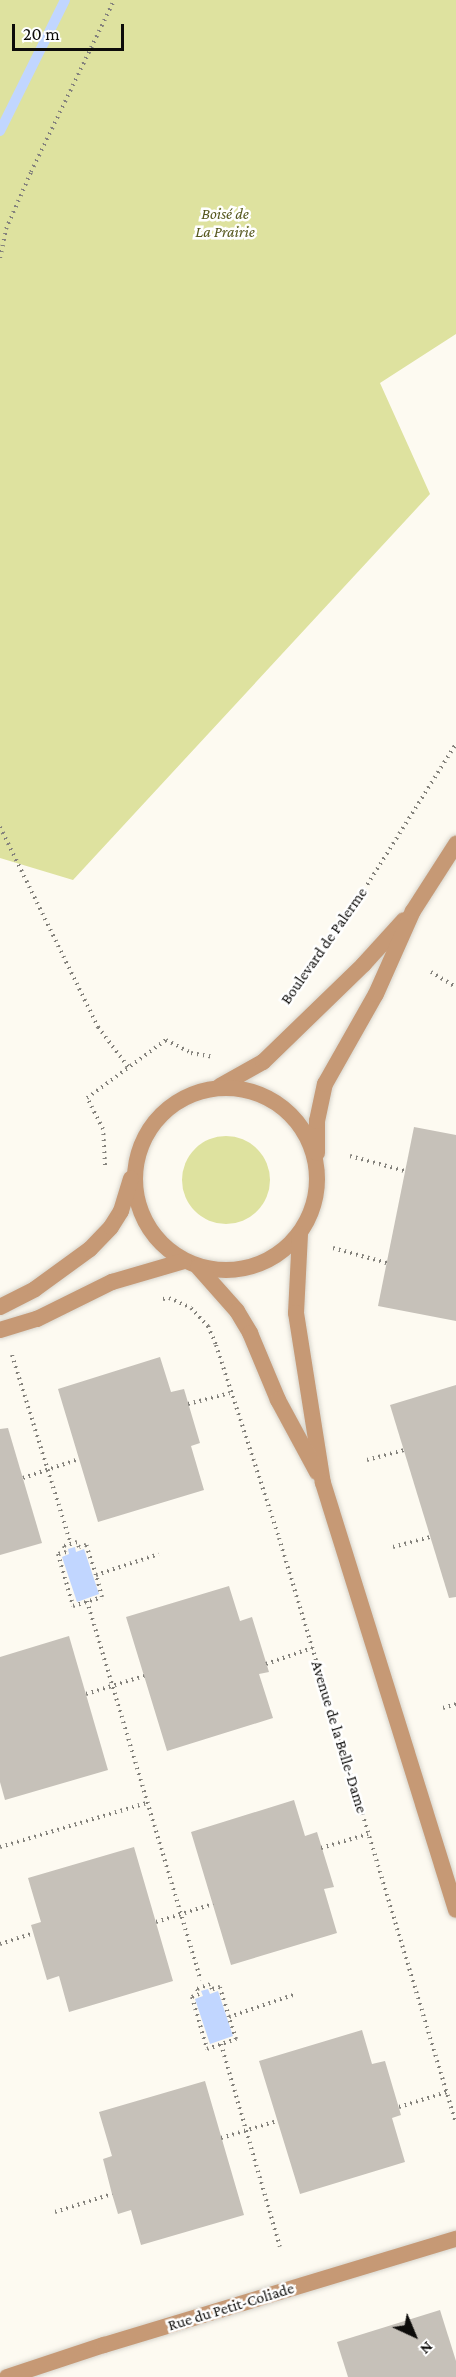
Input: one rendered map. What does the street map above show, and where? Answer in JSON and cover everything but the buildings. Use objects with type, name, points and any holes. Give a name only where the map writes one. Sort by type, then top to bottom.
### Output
[{"type":"street","name":"Boulevard de Palerme","points":[[318,1181],[317,1121],[325,1084],[376,994],[413,911],[456,844]]},
{"type":"street","name":"Boulevard de Palerme","points":[[217,1088],[256,1067],[290,1038],[413,911]]},
{"type":"street","points":[[0,1307],[63,1271],[111,1227],[121,1210],[140,1146],[151,1126],[167,1109],[199,1091],[217,1088],[248,1090],[276,1102],[299,1123],[314,1151],[318,1181],[313,1209],[300,1234],[279,1254],[254,1267],[226,1272],[191,1264],[112,1282],[38,1319],[0,1330]]},
{"type":"street","points":[[135,1169],[135,1197],[145,1223],[162,1245],[191,1264],[237,1311],[250,1333],[278,1401],[323,1483]]},
{"type":"street","points":[[300,1234],[296,1313],[323,1483],[456,1910]]},
{"type":"street","name":"Rue du Petit-Coliade","points":[[7,2377],[104,2344],[456,2239]]},
{"type":"path","points":[[0,258],[6,229],[31,172],[114,0]]},
{"type":"path","name":"Boulevard de Palerme","points":[[296,990],[345,920],[456,744]]},
{"type":"path","points":[[0,827],[98,1027],[129,1068]]},
{"type":"path","points":[[431,972],[456,987]]},
{"type":"path","points":[[105,1170],[103,1129],[87,1098],[166,1040],[190,1053],[219,1057]]},
{"type":"path","points":[[350,1156],[405,1170]]},
{"type":"path","points":[[333,1248],[387,1263]]},
{"type":"path","name":"Avenue de la Belle-Dame","points":[[156,1299],[169,1298],[191,1308],[208,1326],[218,1351],[279,1538],[456,2123]]},
{"type":"path","points":[[13,1358],[71,1544]]},
{"type":"path","points":[[188,1404],[230,1393]]},
{"type":"path","points":[[367,1460],[404,1450]]},
{"type":"path","points":[[23,1478],[79,1459]]},
{"type":"path","points":[[393,1547],[430,1538]]},
{"type":"path","points":[[77,1542],[79,1547],[86,1545],[102,1597],[73,1606],[58,1554],[66,1552],[64,1546],[71,1544],[77,1542]]},
{"type":"path","points":[[96,1575],[159,1554]]},
{"type":"path","points":[[87,1601],[201,1980]]},
{"type":"path","points":[[266,1664],[312,1648]]},
{"type":"path","points":[[86,1694],[144,1676]]},
{"type":"path","points":[[442,1708],[456,1704]]},
{"type":"path","points":[[0,1847],[147,1803]]},
{"type":"path","points":[[321,1848],[368,1834]]},
{"type":"path","points":[[156,1922],[213,1904]]},
{"type":"path","points":[[0,1944],[33,1933]]},
{"type":"path","points":[[210,1984],[212,1989],[220,1988],[230,2017],[236,2039],[207,2049],[192,1997],[199,1994],[198,1989],[210,1984]]},
{"type":"path","points":[[230,2017],[293,1995]]},
{"type":"path","points":[[221,2044],[280,2247]]},
{"type":"path","points":[[399,2107],[447,2092]]},
{"type":"path","points":[[221,2138],[277,2121]]},
{"type":"path","points":[[55,2212],[112,2194]]},
{"type":"green space","name":"Boisé de La Prairie","points":[[0,0],[456,0],[456,334],[380,383],[430,494],[73,880],[0,858]]},
{"type":"green space","points":[[217,1136],[235,1136],[251,1143],[263,1155],[270,1171],[270,1189],[263,1205],[251,1217],[235,1224],[217,1224],[201,1217],[189,1205],[182,1189],[182,1171],[189,1155],[201,1143]]},
{"type":"water","points":[[75,1547],[76,1552],[84,1549],[99,1594],[77,1602],[62,1557],[69,1554],[68,1549]]},
{"type":"water","points":[[208,1989],[210,1994],[218,1991],[233,2036],[210,2044],[195,1999],[203,1996],[201,1991]]},
{"type":"waterway","points":[[0,131],[65,0]]}]
